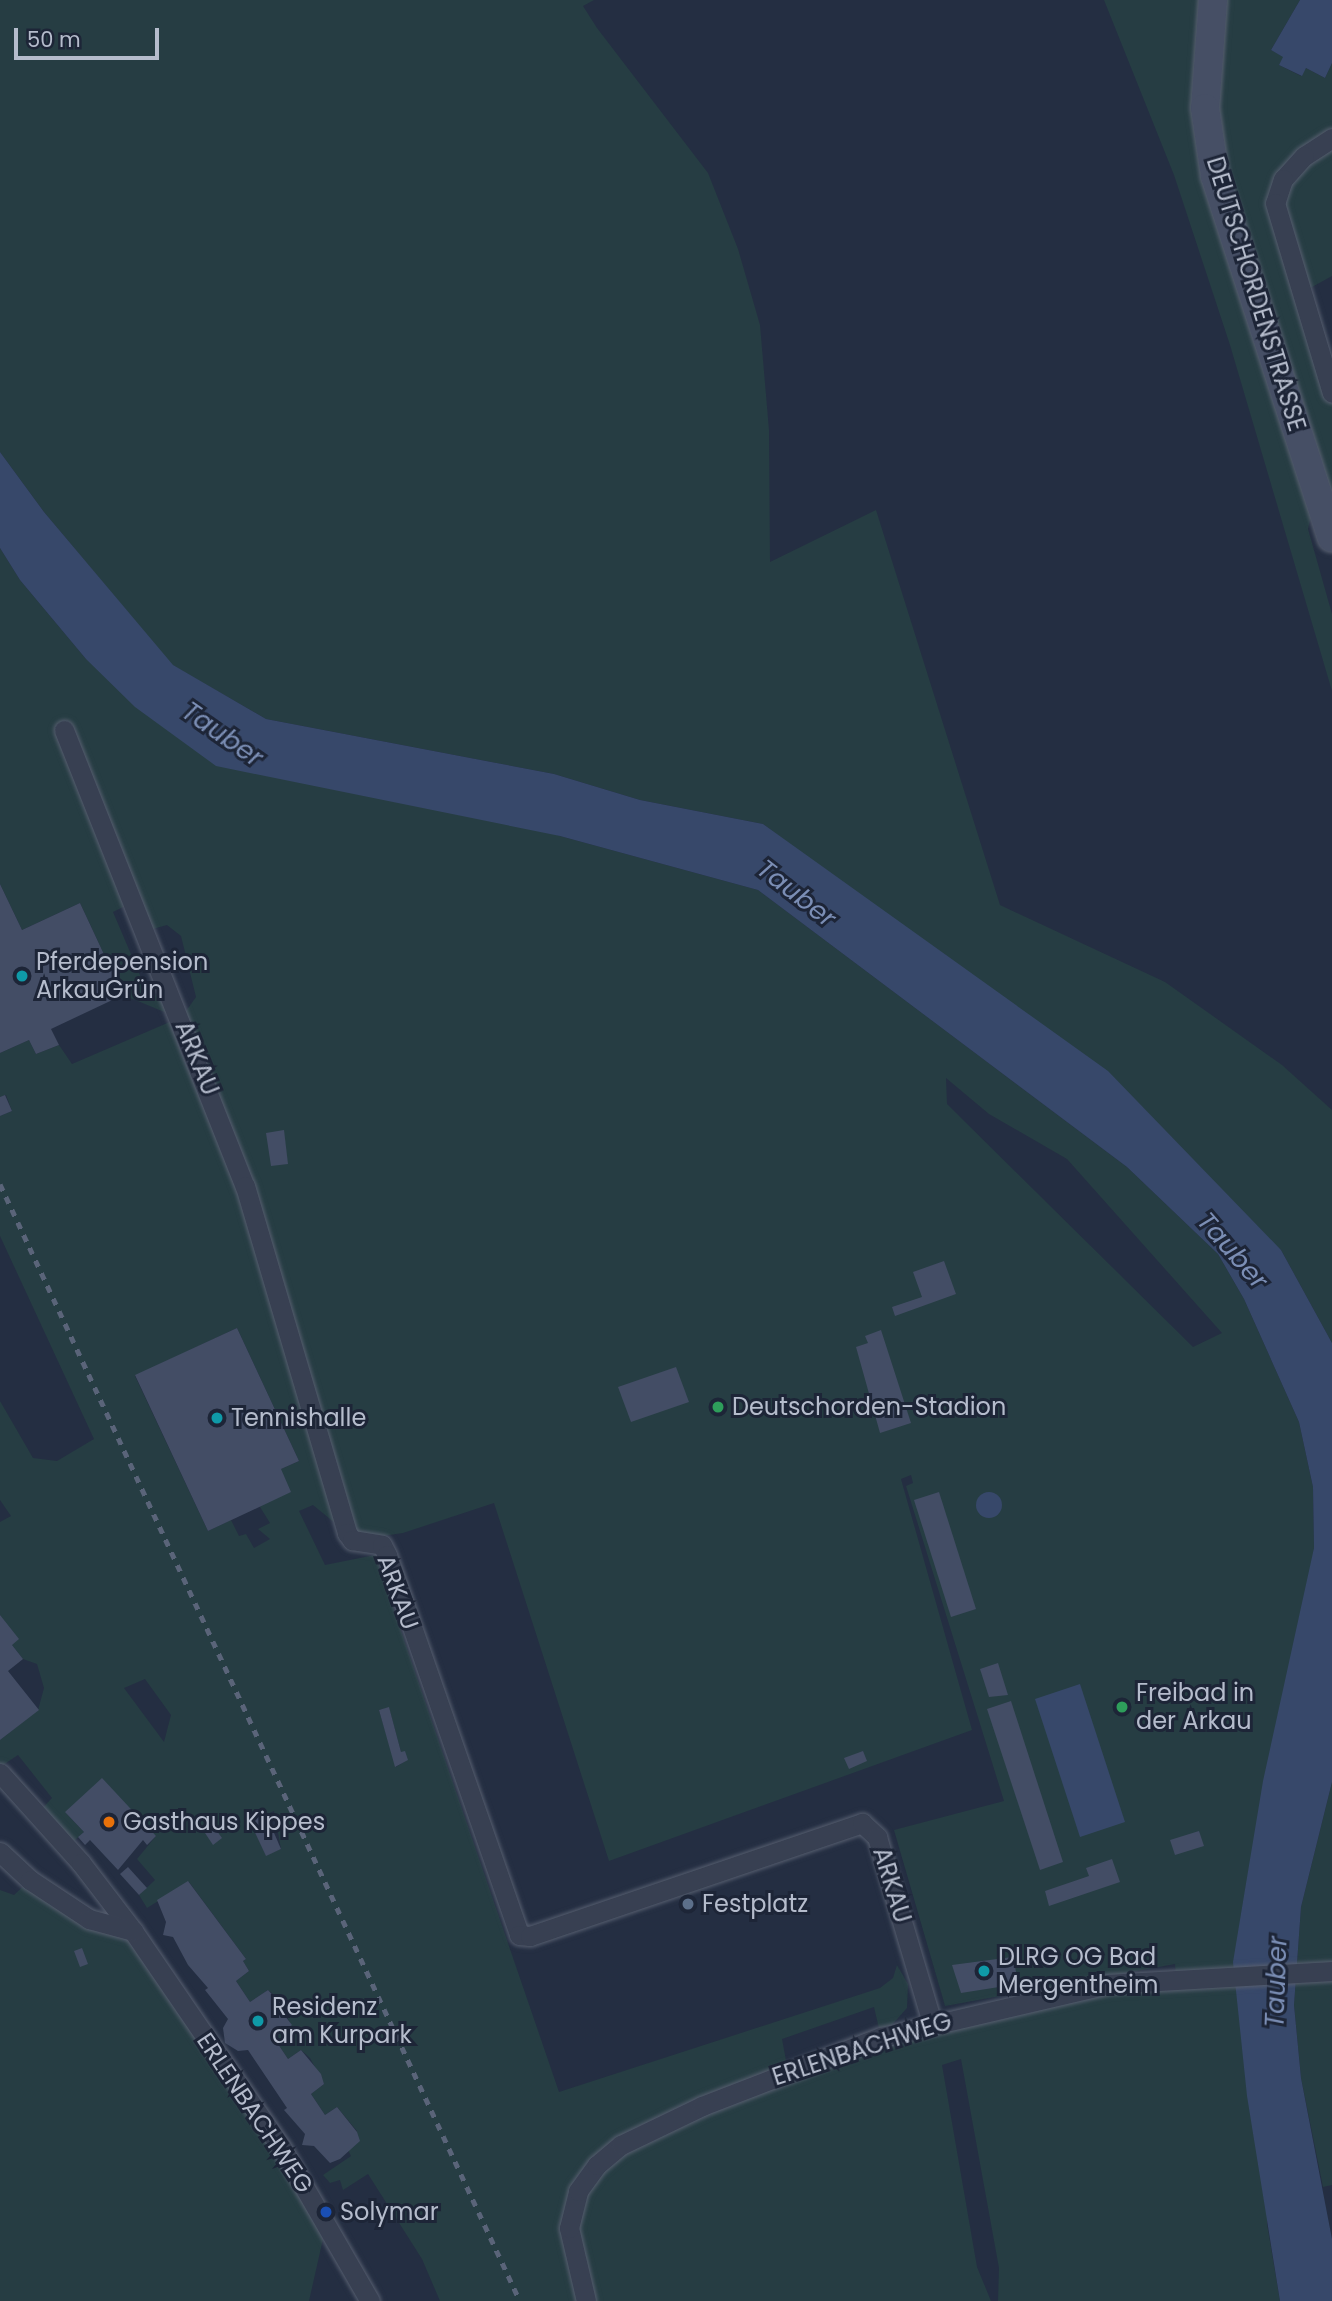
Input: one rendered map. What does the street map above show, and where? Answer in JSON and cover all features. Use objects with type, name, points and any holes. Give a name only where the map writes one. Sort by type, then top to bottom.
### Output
[{"type":"street","name":"DEUTSCHORDENSTRASSE","points":[[1214,1],[1205,108],[1215,176],[1332,538]]},
{"type":"street","points":[[1332,138],[1304,156],[1283,179],[1275,203],[1278,225],[1299,277],[1332,393]]},
{"type":"street","name":"ARKAU","points":[[64,730],[245,1186],[347,1533],[352,1540],[382,1545],[387,1555],[519,1935],[530,1936],[862,1823],[870,1826],[877,1837],[932,2023]]},
{"type":"street","name":"ERLENBACHWEG","points":[[0,1773],[81,1863],[132,1931],[281,2147],[370,2301]]},
{"type":"street","points":[[0,1852],[30,1880],[89,1919],[132,1931]]},
{"type":"street","name":"ERLENBACHWEG","points":[[586,2301],[569,2228],[578,2191],[597,2165],[638,2136],[800,2067],[932,2023],[1108,1984],[1332,1971]]},
{"type":"green space","points":[[0,0],[594,0],[583,6],[708,173],[738,249],[760,325],[769,430],[770,562],[876,510],[1000,905],[1165,982],[1282,1065],[1332,1110],[1332,1343],[1281,1250],[873,906],[763,824],[640,800],[554,774],[266,719],[172,665],[44,512],[0,452]]},
{"type":"green space","points":[[1104,0],[1300,0],[1271,50],[1284,57],[1279,65],[1301,76],[1306,68],[1325,78],[1332,63],[1332,276],[1303,292],[1332,393],[1332,538],[1317,489],[1308,529],[1332,614],[1332,691],[1230,345],[1174,175]]},
{"type":"green space","points":[[0,548],[20,580],[86,659],[560,836],[758,890],[1127,1167],[1218,1254],[1244,1299],[1299,1422],[1313,1487],[1314,1548],[1267,2224],[1280,2301],[998,2301],[999,2268],[961,2059],[942,2065],[977,2267],[991,2301],[440,2301],[422,2259],[368,2174],[343,2190],[340,2180],[330,2183],[323,2175],[351,2156],[348,2150],[357,2131],[337,2107],[325,2115],[311,2094],[324,2084],[310,2058],[301,2050],[288,2059],[274,2038],[291,2025],[278,1998],[268,1990],[250,2002],[236,1981],[249,1971],[243,1961],[246,1959],[189,1882],[147,1908],[139,1895],[155,1880],[137,1859],[156,1836],[66,1813],[84,1832],[67,1847],[37,1814],[52,1798],[18,1755],[0,1767],[0,1740],[38,1710],[44,1688],[37,1664],[23,1659],[12,1645],[0,1615],[0,1522],[11,1516],[0,1500],[0,1401],[33,1458],[57,1461],[94,1439],[0,1236],[0,1116],[12,1111],[6,1095],[0,1097],[0,1053],[29,1040],[36,1054],[59,1045],[72,1064],[179,1018],[123,995],[80,903],[22,930],[0,884]],"holes":[[[133,902],[142,908],[153,929],[167,925],[181,936],[196,997],[181,1018],[173,998],[148,994],[113,912]],[[946,1078],[989,1114],[1067,1159],[1222,1333],[1193,1347],[947,1104]],[[237,1328],[299,1461],[281,1469],[260,1507],[270,1523],[258,1529],[270,1539],[254,1548],[246,1534],[239,1536],[231,1520],[208,1531],[135,1376]],[[911,1475],[913,1483],[906,1486],[1004,1801],[894,1830],[945,2006],[1175,1964],[1176,1978],[882,2036],[907,2008],[908,1984],[897,1965],[893,1978],[880,1988],[559,2092],[375,1555],[325,1565],[299,1511],[313,1505],[347,1533],[376,1537],[403,1533],[494,1503],[609,1861],[972,1730],[901,1479]],[[145,1679],[171,1715],[164,1742],[124,1688]],[[389,1708],[401,1752],[405,1752],[407,1760],[396,1767],[379,1710]],[[274,1811],[281,1849],[266,1855],[250,1822]],[[874,2007],[881,2037],[788,2071],[782,2039]]]},
{"type":"green space","points":[[1332,1782],[1332,2185],[1323,2187],[1301,2078],[1294,2005],[1301,1907]]},
{"type":"green space","points":[[30,1880],[133,1931],[281,2147],[323,2239],[309,2301],[0,2301],[0,1890],[14,1895]]},
{"type":"water","points":[[1300,0],[1332,0],[1332,63],[1325,78],[1306,68],[1302,76],[1279,65],[1283,57],[1271,50]]},
{"type":"water","name":"Tauber","points":[[0,452],[44,512],[173,665],[266,719],[554,774],[640,800],[763,824],[1108,1071],[1281,1250],[1332,1343],[1332,1782],[1301,1907],[1294,2005],[1301,2078],[1332,2239],[1332,2301],[1280,2301],[1247,2096],[1233,1962],[1263,1781],[1314,1548],[1313,1487],[1299,1422],[1244,1299],[1218,1254],[1127,1167],[758,890],[560,836],[216,766],[135,707],[86,659],[20,580],[0,548]]},
{"type":"water","points":[[989,1492],[998,1496],[1002,1505],[998,1514],[989,1518],[980,1514],[976,1505],[980,1496]]},
{"type":"water","points":[[1080,1684],[1125,1822],[1080,1837],[1035,1699]]},
{"type":"building","points":[[0,884],[22,930],[80,903],[123,995],[51,1029],[59,1045],[36,1054],[29,1040],[0,1053]]},
{"type":"building","points":[[5,1095],[12,1111],[0,1116],[0,1097]]},
{"type":"building","points":[[284,1130],[288,1164],[271,1166],[266,1133]]},
{"type":"building","points":[[944,1261],[956,1294],[895,1316],[892,1307],[922,1297],[913,1272]]},
{"type":"building","name":"Tennishalle","points":[[237,1328],[299,1461],[281,1469],[291,1492],[208,1531],[135,1375]]},
{"type":"building","points":[[881,1330],[911,1423],[880,1433],[856,1347],[868,1343],[865,1336]]},
{"type":"building","points":[[676,1367],[689,1402],[631,1422],[618,1387]]},
{"type":"building","points":[[939,1492],[976,1609],[951,1617],[914,1500]]},
{"type":"building","points":[[0,1615],[19,1639],[12,1645],[23,1659],[8,1671],[39,1710],[0,1740]]},
{"type":"building","points":[[998,1663],[1008,1695],[989,1697],[980,1669]]},
{"type":"building","points":[[1011,1701],[1063,1862],[1040,1870],[987,1709]]},
{"type":"building","points":[[389,1707],[401,1752],[405,1751],[408,1760],[395,1767],[379,1710]]},
{"type":"building","points":[[863,1751],[867,1761],[849,1769],[844,1758]]},
{"type":"building","name":"Gasthaus Kippes","points":[[102,1778],[156,1836],[147,1845],[143,1840],[118,1870],[90,1840],[85,1845],[78,1837],[84,1832],[65,1812]]},
{"type":"building","points":[[265,1812],[281,1849],[266,1856],[250,1822]]},
{"type":"building","points":[[214,1827],[222,1838],[213,1845],[205,1833]]},
{"type":"building","points":[[1199,1831],[1204,1846],[1175,1855],[1170,1840]]},
{"type":"building","points":[[1112,1859],[1120,1882],[1049,1906],[1045,1891],[1089,1876],[1086,1868]]},
{"type":"building","points":[[128,1867],[147,1888],[139,1895],[120,1874]]},
{"type":"building","name":"Residenz am Kurpark","points":[[188,1881],[246,1959],[243,1961],[249,1971],[236,1981],[250,2002],[268,1990],[289,2013],[285,2016],[292,2025],[274,2038],[288,2059],[301,2050],[321,2074],[324,2084],[311,2094],[325,2115],[337,2107],[357,2132],[360,2141],[340,2159],[330,2163],[314,2146],[302,2145],[305,2134],[284,2110],[287,2108],[248,2050],[238,2051],[225,2043],[223,2028],[228,2019],[205,1990],[208,1988],[188,1965],[173,1937],[163,1935],[166,1922],[157,1900]]},
{"type":"building","points":[[82,1948],[88,1964],[80,1967],[74,1951]]},
{"type":"building","name":"DLRG OG Bad Mergentheim","points":[[1019,1956],[1021,1965],[1015,1966],[1018,1984],[961,1993],[952,1965]]},
{"type":"railway","points":[[0,1184],[520,2301]]},
{"type":"place","name":"Pferdepension ArkauGrün","points":[[22,976]]},
{"type":"place","name":"Deutschorden-Stadion","points":[[718,1407]]},
{"type":"place","name":"Tennishalle","points":[[217,1418]]},
{"type":"place","name":"Freibad in der Arkau","points":[[1122,1707]]},
{"type":"place","name":"Gasthaus Kippes","points":[[109,1822]]},
{"type":"place","name":"Festplatz","points":[[688,1904]]},
{"type":"place","name":"DLRG OG Bad Mergentheim","points":[[984,1971]]},
{"type":"place","name":"Residenz am Kurpark","points":[[258,2021]]},
{"type":"place","name":"Solymar","points":[[326,2212]]}]
